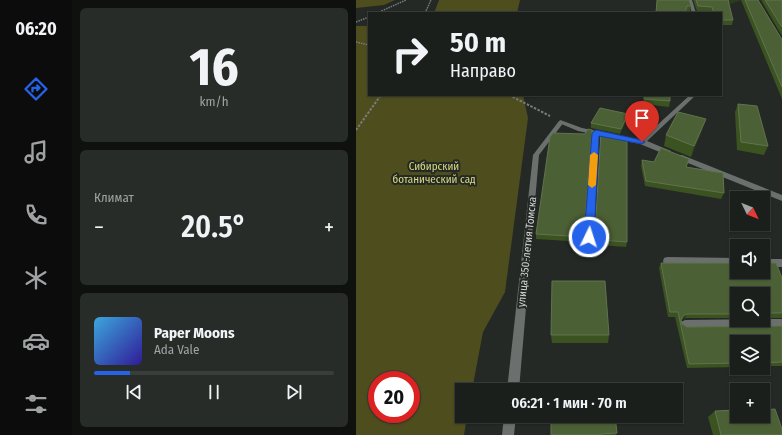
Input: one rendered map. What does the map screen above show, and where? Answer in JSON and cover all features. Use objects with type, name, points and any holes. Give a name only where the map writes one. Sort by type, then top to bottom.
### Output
[{"type":"street","points":[[690,0],[694,12]]},
{"type":"street","points":[[642,142],[692,96]]},
{"type":"street","points":[[561,122],[580,130],[642,142],[782,198]]},
{"type":"street","name":"улица 350-летия Томска","points":[[514,383],[536,154],[561,122]]},
{"type":"street","points":[[589,237],[596,133]]},
{"type":"street","points":[[667,261],[730,262]]},
{"type":"street","points":[[770,263],[782,263]]},
{"type":"street","points":[[685,325],[782,324]]},
{"type":"street","points":[[508,435],[509,423]]},
{"type":"path","points":[[379,12],[406,0]]},
{"type":"path","points":[[425,12],[431,0]]},
{"type":"path","points":[[356,22],[368,17]]},
{"type":"path","points":[[356,42],[368,45]]},
{"type":"path","points":[[356,130],[381,96]]},
{"type":"path","points":[[511,96],[561,122]]},
{"type":"green space","points":[[356,0],[395,0],[384,5],[356,8]]},
{"type":"green space","points":[[439,0],[520,0],[517,12],[434,12]]},
{"type":"green space","name":"Сибирский ботанический сад","points":[[356,26],[368,26],[368,96],[523,96],[528,118],[505,292],[483,332],[473,383],[455,383],[455,423],[466,423],[464,435],[356,435]]},
{"type":"building","points":[[657,0],[689,0],[691,6],[687,6],[685,12],[656,12]]},
{"type":"building","points":[[696,0],[728,0],[733,20],[722,20],[722,12],[714,12],[712,7],[698,6]]},
{"type":"building","points":[[745,0],[758,0],[782,39],[782,87]]},
{"type":"building","points":[[765,0],[782,0],[782,27]]},
{"type":"building","points":[[645,96],[670,96],[670,101],[644,99]]},
{"type":"building","points":[[738,104],[757,106],[768,146],[741,142]]},
{"type":"building","points":[[600,108],[628,114],[621,129],[591,123]]},
{"type":"building","points":[[678,112],[706,119],[694,146],[666,135]]},
{"type":"building","points":[[588,129],[592,130],[584,232],[586,235],[592,235],[595,232],[601,132],[617,135],[616,139],[627,140],[627,242],[600,240],[600,238],[536,234],[550,137],[553,133],[585,134]]},
{"type":"building","points":[[661,148],[689,159],[686,167],[723,173],[724,193],[646,181],[642,160],[654,162]]},
{"type":"building","points":[[661,263],[730,263],[730,279],[770,279],[770,263],[776,263],[782,278],[782,313],[770,313],[770,287],[730,287],[730,314],[687,314],[683,316],[681,320],[682,324],[687,327],[782,326],[782,362],[770,363],[770,335],[730,335],[730,363],[689,364],[678,312],[670,312]]},
{"type":"building","points":[[552,281],[605,281],[609,335],[551,335]]},
{"type":"building","points":[[770,409],[775,409],[782,429],[782,435],[721,435],[715,411],[730,410],[730,423],[770,423]]},
{"type":"building","points":[[551,423],[616,423],[617,433],[601,435],[551,435]]},
{"type":"slow traffic","points":[[592,185],[594,155]]},
{"type":"route","points":[[589,237],[596,133],[642,142]]}]
